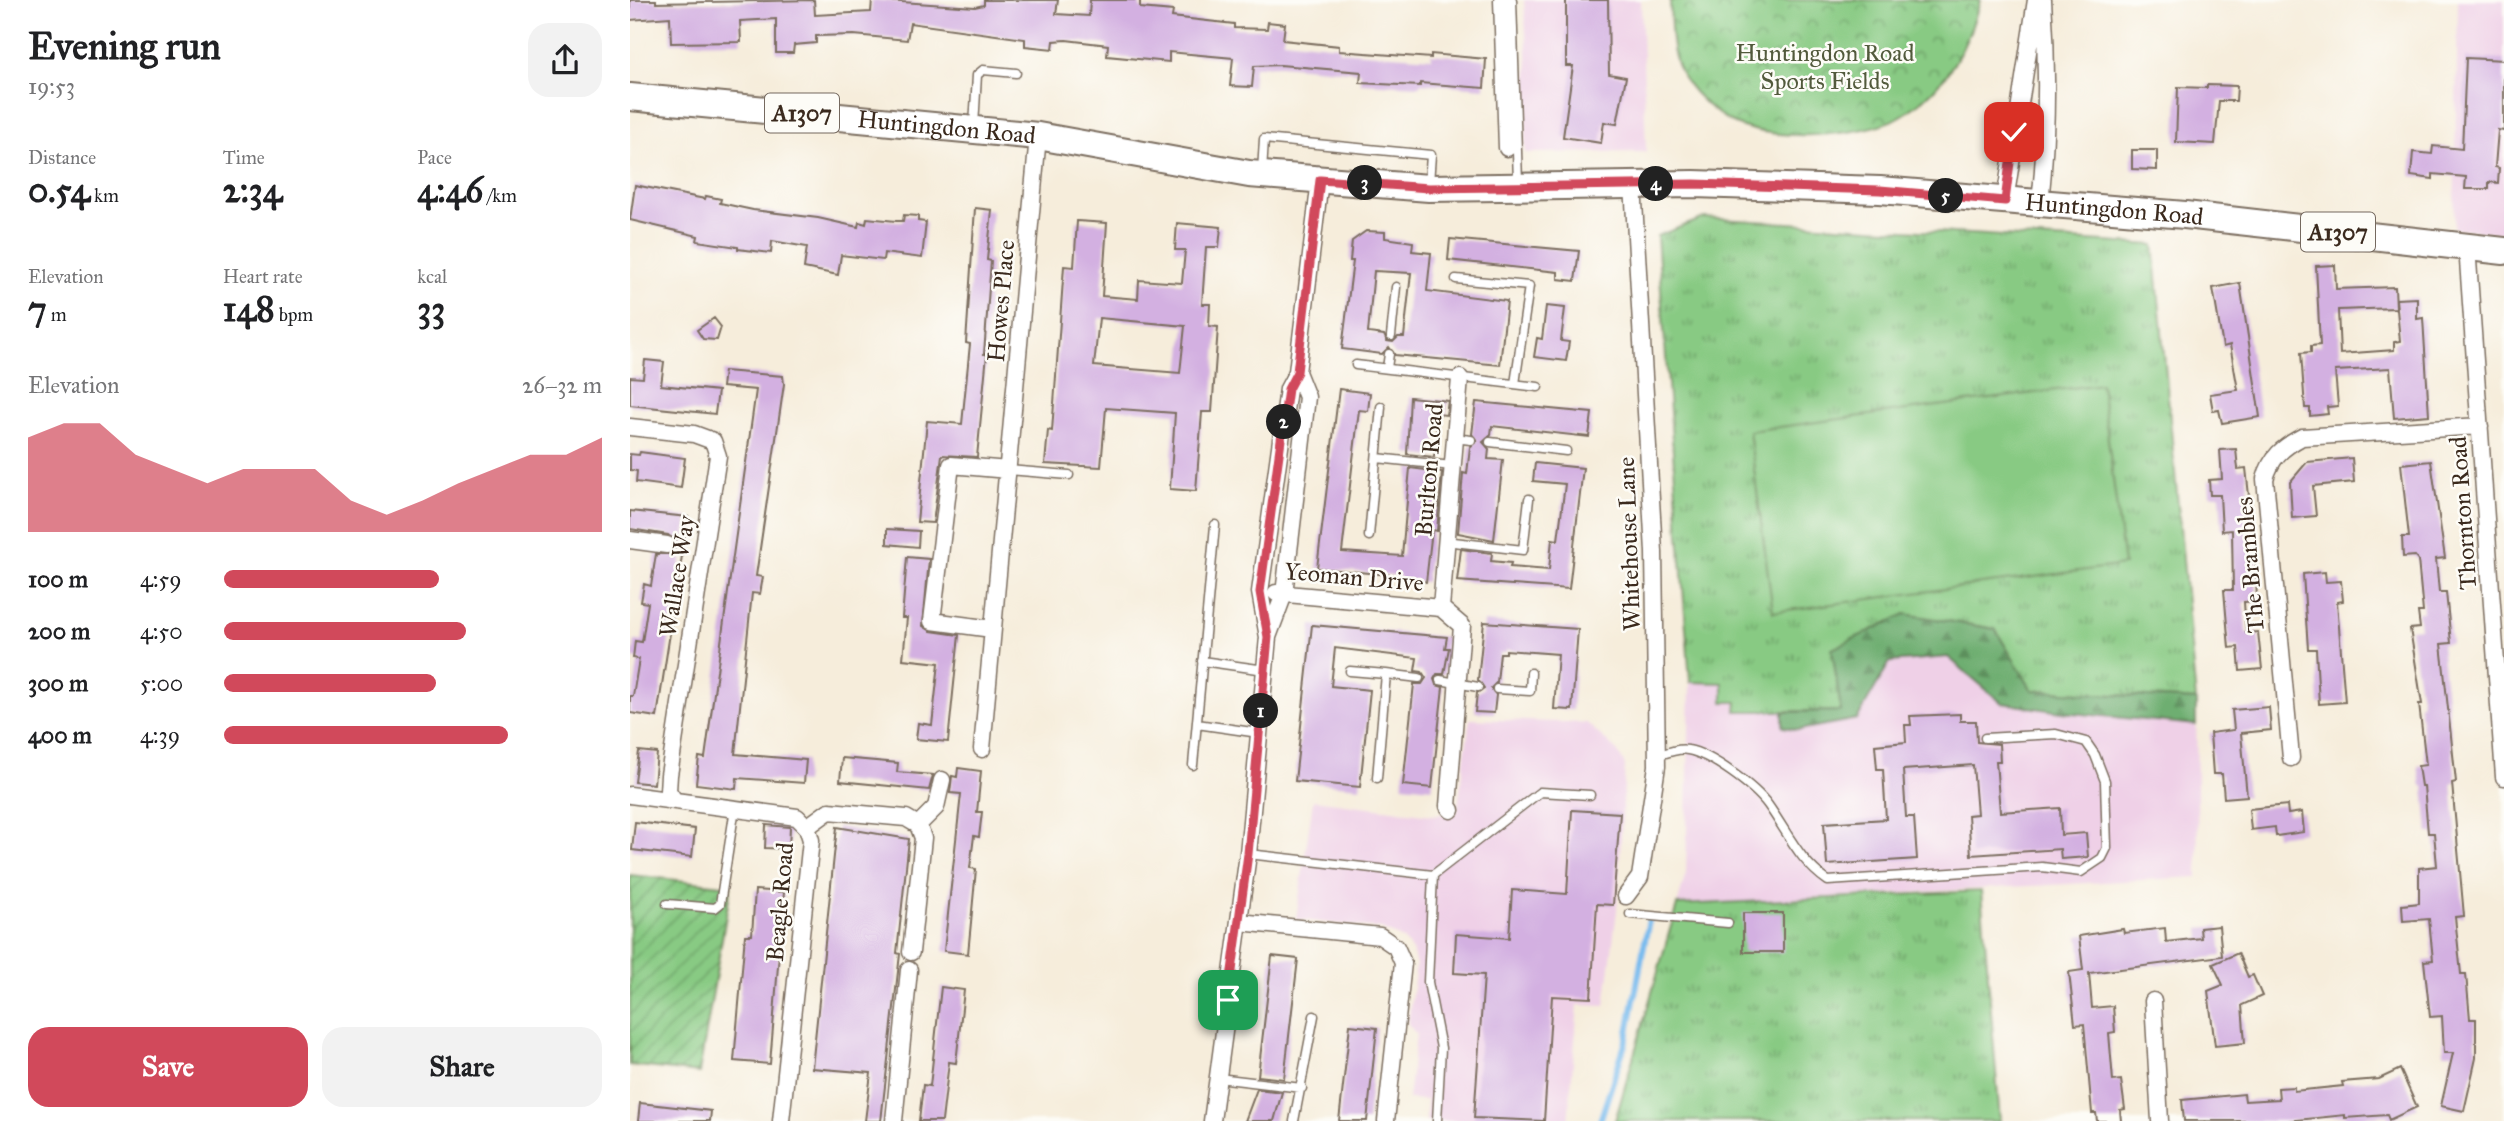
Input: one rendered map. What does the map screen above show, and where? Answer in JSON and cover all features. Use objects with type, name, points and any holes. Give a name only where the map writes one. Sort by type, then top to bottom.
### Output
[{"type":"main road","name":"Huntingdon Road","points":[[630,97],[1038,136],[1219,171],[1320,180],[1429,188],[1633,184],[1880,190],[2185,215],[2504,251]]},
{"type":"street","points":[[1502,0],[1507,148]]},
{"type":"street","points":[[2005,201],[2036,0]]},
{"type":"street","points":[[2039,204],[2045,151],[2047,51],[2043,0]]},
{"type":"street","name":"Howes Place","points":[[982,749],[1038,136]]},
{"type":"street","points":[[1268,637],[1260,592],[1288,389],[1297,372],[1320,180]]},
{"type":"street","name":"Whitehouse Lane","points":[[1626,896],[1640,877],[1657,756],[1654,552],[1633,184]]},
{"type":"street","name":"Thornton Road","points":[[2468,246],[2504,777]]},
{"type":"street","points":[[1212,1121],[1248,854],[1268,637],[1284,594],[1307,397],[1297,372]]},
{"type":"street","name":"Burlton Road","points":[[1441,608],[1460,378]]},
{"type":"street","name":"The Brambles","points":[[2291,758],[2265,479],[2268,466],[2288,444],[2302,437],[2480,426]]},
{"type":"street","name":"Wallace Way","points":[[630,427],[694,434],[713,441],[718,456],[669,775],[668,791],[674,800]]},
{"type":"street","points":[[992,629],[932,621],[951,465],[1008,470]]},
{"type":"street","points":[[630,540],[667,545]]},
{"type":"street","name":"Yeoman Drive","points":[[1260,592],[1441,608],[1462,626],[1448,806],[1451,810]]},
{"type":"street","points":[[918,825],[936,807],[942,780]]},
{"type":"street","name":"Beagle Road","points":[[630,795],[796,817],[807,827],[811,840],[781,1121]]},
{"type":"street","points":[[807,827],[829,811],[906,818],[918,825],[923,838],[911,952]]},
{"type":"street","points":[[1239,922],[1380,936],[1396,947],[1403,963],[1386,1121]]},
{"type":"street","points":[[894,1121],[909,970]]},
{"type":"street","points":[[2153,1001],[2160,1121]]},
{"type":"lane","points":[[1512,0],[1518,188]]},
{"type":"lane","points":[[974,129],[977,75],[984,70],[1016,73]]},
{"type":"lane","points":[[1261,175],[1264,139],[1431,155],[1429,188]]},
{"type":"lane","points":[[1456,279],[1529,286],[1515,384]]},
{"type":"lane","points":[[1391,336],[1396,287]]},
{"type":"lane","points":[[1387,368],[1389,354]]},
{"type":"lane","name":"Burlton Road","points":[[1356,365],[1538,387]]},
{"type":"lane","points":[[1369,536],[1381,407]]},
{"type":"lane","points":[[1454,438],[1471,440]]},
{"type":"lane","points":[[1490,442],[1566,451]]},
{"type":"lane","points":[[1377,458],[1452,467]]},
{"type":"lane","points":[[1008,470],[1069,475]]},
{"type":"lane","points":[[1445,541],[1523,550],[1529,499]]},
{"type":"lane","points":[[1193,765],[1215,525]]},
{"type":"lane","points":[[1202,661],[1265,670]]},
{"type":"lane","points":[[1350,671],[1419,678]]},
{"type":"lane","points":[[1497,689],[1530,691],[1531,673]]},
{"type":"lane","points":[[1377,778],[1386,674]]},
{"type":"lane","points":[[1440,680],[1478,687]]},
{"type":"lane","points":[[1197,724],[1259,733]]},
{"type":"lane","points":[[1657,756],[1689,750],[1716,762],[1742,780],[1767,803],[1809,868],[1828,881],[2042,867],[2081,872],[2102,858],[2107,848],[2105,781],[2095,755],[2086,743],[2056,734],[1984,738]]},
{"type":"lane","points":[[1248,854],[1433,875],[1540,792],[1590,795]]},
{"type":"lane","points":[[667,904],[715,908],[720,904],[735,808]]},
{"type":"lane","points":[[1433,875],[1428,982],[1441,1048],[1437,1121]]},
{"type":"lane","points":[[1630,914],[1728,923]]},
{"type":"lane","points":[[1294,1121],[1314,1016]]},
{"type":"lane","points":[[1218,1078],[1302,1088]]},
{"type":"shaded area","points":[[1524,0],[1641,0],[1646,152],[1525,153],[1528,69]]},
{"type":"shaded area","points":[[2458,0],[2504,0],[2504,234],[2454,228]]},
{"type":"shaded area","points":[[1905,614],[2032,690],[2196,700],[2198,877],[1677,905],[1686,873],[1690,682],[1724,683],[1737,702],[1736,711]]},
{"type":"shaded area","points":[[1470,719],[1587,723],[1618,752],[1625,765],[1617,910],[1605,1006],[1578,1005],[1568,1121],[1426,1121],[1427,1100],[1408,1099],[1416,1034],[1408,1024],[1416,965],[1412,951],[1403,939],[1381,929],[1296,919],[1313,800],[1432,815],[1457,813]]},
{"type":"green space","name":"Huntingdon Road Sports Fields","points":[[1670,0],[1980,0],[1969,34],[1954,64],[1933,90],[1906,113],[1870,128],[1822,135],[1797,135],[1752,130],[1735,124],[1710,108],[1695,93],[1683,77],[1676,61]]},
{"type":"green space","points":[[1704,218],[2154,245],[2196,700],[2031,690],[1995,629],[1905,614],[1841,711],[1736,711],[1737,702],[1723,702],[1723,683],[1690,682],[1657,236]]},
{"type":"green space","points":[[2101,384],[2124,565],[1773,612],[1749,431]]},
{"type":"green space","points":[[1905,614],[1995,629],[2032,690],[2196,700],[2196,725],[2062,712],[2002,703],[1948,657],[1890,662],[1857,719],[1799,730],[1783,727],[1783,712],[1841,711],[1832,649]]},
{"type":"green space","points":[[630,875],[731,886],[699,1073],[630,1065]]},
{"type":"green space","points":[[1981,891],[2000,1121],[1615,1121],[1677,905]]},
{"type":"building","points":[[630,0],[656,0],[656,3],[814,0],[815,15],[871,12],[872,0],[975,7],[984,5],[984,0],[1058,0],[1056,14],[1089,16],[1090,0],[1140,0],[1140,8],[1173,11],[1172,17],[1234,24],[1234,28],[1267,29],[1268,22],[1285,24],[1283,40],[1339,46],[1339,51],[1486,59],[1484,88],[1420,83],[1420,86],[1360,83],[1361,72],[1280,65],[1254,66],[1252,87],[1230,86],[1233,58],[1169,52],[1169,62],[1107,56],[1108,45],[1066,40],[1054,41],[1053,49],[1025,46],[1025,39],[910,23],[907,40],[854,35],[816,36],[816,43],[794,45],[793,53],[776,53],[776,19],[740,21],[741,42],[671,43],[670,17],[630,20]]},
{"type":"building","points":[[1566,0],[1608,0],[1609,74],[1626,77],[1617,124],[1604,122],[1601,143],[1563,137],[1573,66],[1566,66]]},
{"type":"building","points":[[2466,58],[2504,60],[2504,131],[2498,130],[2495,167],[2499,168],[2498,183],[2489,182],[2489,189],[2465,189],[2466,177],[2433,174],[2433,179],[2411,176],[2413,152],[2432,154],[2433,146],[2462,149]]},
{"type":"building","points":[[2207,85],[2237,86],[2236,101],[2219,101],[2215,144],[2176,142],[2178,87],[2207,88]]},
{"type":"building","points":[[2132,150],[2157,150],[2157,170],[2132,169]]},
{"type":"building","points":[[635,185],[705,199],[706,196],[721,199],[720,203],[753,210],[818,218],[858,227],[859,222],[866,224],[867,218],[903,221],[904,215],[918,216],[918,221],[926,222],[922,258],[884,253],[883,260],[841,255],[838,275],[804,268],[807,247],[772,241],[771,253],[697,241],[698,236],[630,220]]},
{"type":"building","points":[[975,208],[992,210],[987,260],[991,261],[984,354],[987,354],[977,457],[942,455],[933,523],[917,522],[927,421],[962,424],[970,344],[966,343]]},
{"type":"building","points":[[1077,221],[1107,223],[1102,296],[1138,299],[1139,280],[1182,283],[1185,250],[1175,250],[1177,223],[1221,227],[1219,247],[1206,247],[1202,304],[1210,304],[1209,326],[1218,327],[1212,412],[1202,412],[1196,491],[1170,489],[1175,413],[1106,408],[1101,467],[1045,464],[1048,430],[1052,431],[1064,266],[1074,267]],"holes":[[[1099,318],[1185,326],[1180,373],[1094,366]]]},
{"type":"building","points":[[1366,231],[1385,232],[1385,238],[1413,242],[1412,251],[1431,253],[1427,291],[1507,301],[1500,365],[1395,355],[1389,347],[1382,354],[1342,349],[1353,261],[1350,261],[1352,241]],"holes":[[[1374,271],[1411,273],[1404,337],[1398,337],[1393,342],[1387,341],[1384,335],[1368,333]]]},
{"type":"building","points":[[1450,239],[1579,251],[1575,281],[1558,279],[1558,272],[1448,260]]},
{"type":"building","points":[[2335,265],[2336,289],[2395,287],[2396,308],[2338,310],[2340,354],[2394,350],[2394,342],[2400,341],[2396,299],[2417,298],[2417,319],[2423,318],[2429,415],[2394,418],[2390,368],[2335,371],[2338,406],[2327,407],[2328,414],[2310,416],[2310,408],[2305,408],[2301,353],[2311,352],[2311,346],[2320,345],[2316,266]]},
{"type":"building","points":[[2240,283],[2260,417],[2222,423],[2219,410],[2213,411],[2210,394],[2238,390],[2230,345],[2223,347],[2213,288]]},
{"type":"building","points":[[1546,306],[1565,308],[1561,341],[1569,342],[1566,361],[1534,357],[1537,338],[1542,339]]},
{"type":"building","points":[[714,318],[721,327],[717,340],[703,339],[697,330]]},
{"type":"building","points":[[645,360],[664,362],[661,385],[718,391],[715,414],[630,405],[630,377],[643,378]]},
{"type":"building","points":[[724,371],[783,376],[784,384],[756,576],[763,577],[760,594],[752,593],[735,754],[806,760],[804,783],[737,778],[736,789],[696,784],[699,757],[705,758],[756,390],[722,387]]},
{"type":"building","points":[[1339,389],[1370,393],[1368,411],[1359,410],[1342,552],[1402,556],[1410,468],[1442,472],[1437,531],[1432,530],[1426,582],[1400,579],[1400,576],[1317,568]]},
{"type":"building","points":[[1410,397],[1448,401],[1446,415],[1438,414],[1434,457],[1407,454]]},
{"type":"building","points":[[1476,402],[1592,413],[1589,437],[1492,426],[1491,435],[1483,442],[1489,449],[1488,459],[1503,460],[1494,540],[1458,533],[1463,473],[1467,474],[1470,447],[1477,441],[1472,434]]},
{"type":"building","points":[[2236,449],[2238,469],[2246,468],[2255,551],[2257,601],[2244,602],[2246,633],[2258,632],[2262,669],[2240,671],[2238,647],[2229,648],[2224,590],[2233,590],[2232,530],[2222,531],[2220,495],[2210,495],[2209,480],[2222,479],[2220,450]]},
{"type":"building","points":[[640,452],[685,458],[681,488],[636,482],[637,471],[630,470],[630,454],[639,455]]},
{"type":"building","points":[[2352,458],[2354,482],[2313,486],[2316,516],[2292,518],[2290,482],[2307,462]]},
{"type":"building","points":[[2431,461],[2445,558],[2436,559],[2439,592],[2446,592],[2451,643],[2441,644],[2456,782],[2452,783],[2464,916],[2455,917],[2461,974],[2466,974],[2470,1019],[2476,1019],[2476,1058],[2464,1111],[2441,1106],[2453,1053],[2444,1053],[2442,1016],[2430,1017],[2424,961],[2433,960],[2429,919],[2403,921],[2402,905],[2419,903],[2419,868],[2437,866],[2434,833],[2428,833],[2424,786],[2421,786],[2418,766],[2426,765],[2419,704],[2422,704],[2410,629],[2420,628],[2418,612],[2423,612],[2418,560],[2415,556],[2403,557],[2402,537],[2409,537],[2401,464]]},
{"type":"building","points":[[1535,463],[1583,468],[1569,589],[1457,581],[1461,549],[1492,553],[1491,561],[1511,563],[1510,567],[1549,570],[1552,539],[1558,540],[1565,484],[1533,481]]},
{"type":"building","points":[[630,511],[688,517],[657,717],[630,713],[630,696],[633,696],[639,659],[633,658],[635,641],[642,642],[648,603],[641,602],[644,584],[651,586],[656,554],[672,554],[677,542],[668,535],[630,529]]},
{"type":"building","points":[[887,529],[919,531],[918,547],[887,544]]},
{"type":"building","points":[[907,557],[929,559],[923,626],[931,631],[959,635],[948,742],[916,739],[918,723],[932,725],[939,663],[903,659],[907,618],[902,618]]},
{"type":"building","points":[[2325,572],[2326,582],[2341,581],[2343,601],[2337,602],[2345,702],[2319,704],[2316,649],[2308,649],[2303,574]]},
{"type":"building","points":[[1484,622],[1578,629],[1572,710],[1554,709],[1558,654],[1506,650],[1506,653],[1500,653],[1497,682],[1491,688],[1496,695],[1494,713],[1475,712],[1477,693],[1484,688],[1478,680]]},
{"type":"building","points":[[1312,625],[1447,637],[1445,648],[1449,648],[1444,674],[1437,674],[1434,679],[1436,685],[1443,687],[1432,788],[1403,785],[1414,684],[1422,684],[1426,678],[1422,672],[1415,671],[1417,658],[1335,648],[1331,686],[1370,690],[1360,787],[1295,781]]},
{"type":"building","points":[[2269,707],[2271,730],[2241,733],[2247,796],[2224,798],[2222,774],[2213,774],[2210,733],[2234,730],[2232,710]]},
{"type":"building","points":[[1960,714],[1960,721],[1976,721],[1977,742],[1999,744],[2000,761],[1996,761],[2000,812],[2060,808],[2061,835],[2086,833],[2088,857],[2061,859],[2060,849],[1971,855],[1968,815],[1977,814],[1973,765],[1903,770],[1906,817],[1914,817],[1917,859],[1827,865],[1824,823],[1886,819],[1883,769],[1877,769],[1875,745],[1906,742],[1905,725],[1911,725],[1910,716]]},
{"type":"building","points":[[639,751],[657,753],[654,784],[635,782]]},
{"type":"building","points":[[842,758],[898,763],[897,772],[933,775],[929,790],[840,781]]},
{"type":"building","points":[[958,768],[981,771],[977,812],[982,812],[979,837],[974,836],[970,868],[976,869],[968,954],[944,951],[961,794],[950,793],[952,776],[957,777]]},
{"type":"building","points":[[2287,805],[2288,814],[2302,812],[2304,832],[2276,836],[2275,827],[2251,830],[2249,809]]},
{"type":"building","points":[[1572,810],[1620,813],[1613,905],[1597,904],[1591,998],[1552,996],[1544,1121],[1474,1118],[1484,975],[1454,973],[1456,934],[1509,938],[1512,890],[1567,894]]},
{"type":"building","points":[[635,822],[695,829],[692,857],[632,850]]},
{"type":"building","points":[[766,825],[790,827],[789,849],[765,848]]},
{"type":"building","points":[[837,827],[909,839],[897,953],[900,954],[881,1121],[865,1121],[871,1073],[812,1068]]},
{"type":"building","points":[[755,890],[784,892],[770,1064],[734,1061],[745,935],[752,935]]},
{"type":"building","points":[[1743,913],[1783,913],[1783,952],[1743,952]]},
{"type":"building","points":[[2219,926],[2222,956],[2089,973],[2092,1008],[2113,1006],[2115,1032],[2109,1033],[2113,1081],[2121,1080],[2125,1109],[2120,1110],[2121,1121],[2097,1121],[2096,1113],[2092,1113],[2084,1024],[2075,1025],[2069,972],[2083,970],[2079,936],[2123,929],[2124,933],[2165,928],[2166,942],[2201,938],[2200,928]]},
{"type":"building","points":[[2238,953],[2248,977],[2253,975],[2262,996],[2242,1005],[2245,1043],[2215,1046],[2208,991],[2223,985],[2213,964]]},
{"type":"building","points":[[1272,956],[1298,959],[1284,1079],[1258,1076]]},
{"type":"building","points":[[941,987],[964,990],[956,1063],[949,1062],[942,1121],[919,1121],[923,1085],[930,1086]]},
{"type":"building","points":[[1350,1025],[1377,1028],[1367,1121],[1339,1121]]},
{"type":"building","points":[[2400,1069],[2417,1107],[2389,1120],[2387,1115],[2345,1118],[2345,1115],[2287,1121],[2184,1121],[2182,1100],[2244,1094],[2245,1101],[2279,1099],[2278,1088],[2294,1087],[2294,1091],[2343,1086],[2342,1082],[2379,1079]]},
{"type":"building","points":[[1257,1089],[1282,1092],[1274,1121],[1245,1121]]},
{"type":"building","points":[[640,1103],[711,1111],[710,1121],[638,1121]]},
{"type":"waterway","points":[[1600,1121],[1627,1038],[1649,919]]},
{"type":"route","points":[[1228,1000],[1248,854],[1268,637],[1260,592],[1288,389],[1297,372],[1312,228],[1320,180],[1429,188],[1694,184],[1880,190],[2005,201],[2014,132]]}]
